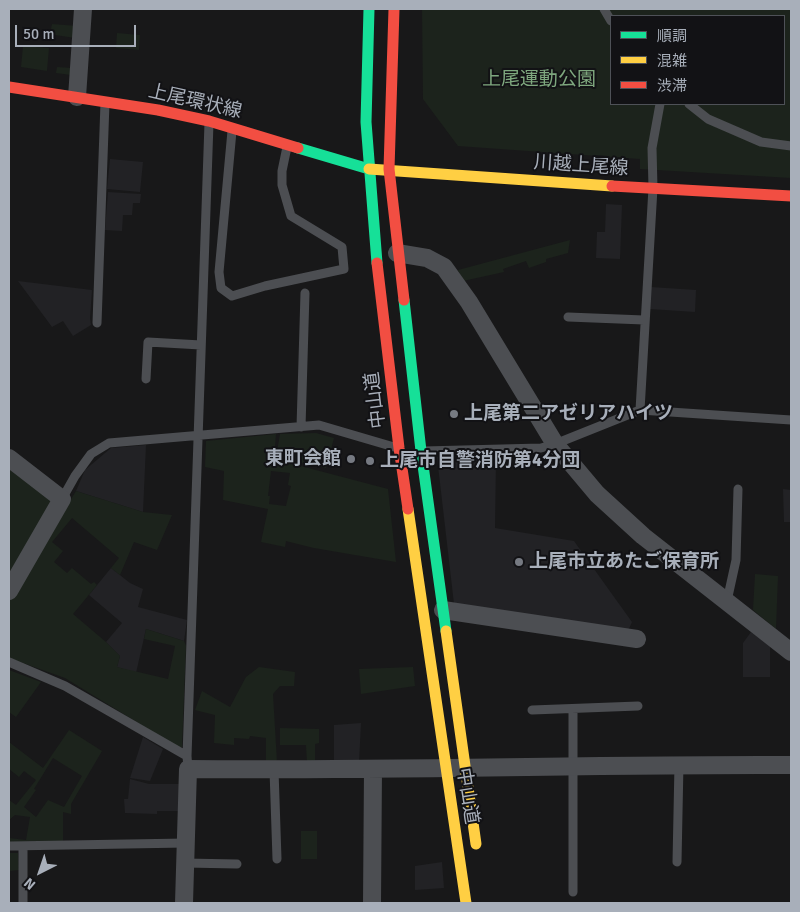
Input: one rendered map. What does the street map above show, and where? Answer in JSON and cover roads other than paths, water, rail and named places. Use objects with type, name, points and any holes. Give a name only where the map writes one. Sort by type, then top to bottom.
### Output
[{"type":"main road","name":"中山道","points":[[369,9],[366,122],[375,243],[400,448],[466,903]]},
{"type":"main road","name":"中山道","points":[[394,9],[389,169],[397,253],[421,451],[477,855]]},
{"type":"main road","name":"上尾環状線","points":[[9,86],[158,110],[209,121],[369,169]]},
{"type":"main road","name":"川越上尾線","points":[[369,169],[791,196]]},
{"type":"street","points":[[76,96],[83,9]]},
{"type":"street","points":[[397,253],[427,258],[444,267],[469,302],[554,444],[597,494],[644,536],[791,652]]},
{"type":"street","points":[[9,458],[62,499],[9,591]]},
{"type":"street","points":[[443,610],[638,639]]},
{"type":"street","points":[[184,903],[187,762],[274,770],[791,764]]},
{"type":"street","points":[[372,903],[373,769]]},
{"type":"lane","points":[[97,323],[105,101]]},
{"type":"lane","points":[[640,410],[653,188],[652,148],[660,105]]},
{"type":"lane","points":[[690,105],[708,119],[761,142],[791,146]]},
{"type":"lane","points":[[9,662],[65,686],[187,762],[209,121]]},
{"type":"lane","points":[[232,128],[219,272],[221,288],[232,296],[264,286],[344,269],[342,247],[291,216],[282,185],[282,171],[288,144]]},
{"type":"lane","points":[[301,427],[305,292]]},
{"type":"lane","points":[[568,317],[644,320]]},
{"type":"lane","points":[[146,380],[148,342],[201,345]]},
{"type":"lane","points":[[421,451],[541,448],[640,410],[791,420]]},
{"type":"lane","points":[[62,499],[75,476],[91,454],[109,443],[319,425],[400,448]]},
{"type":"lane","points":[[727,601],[736,560],[738,489]]},
{"type":"lane","points":[[532,710],[638,706]]},
{"type":"lane","points":[[573,709],[573,892]]},
{"type":"lane","points":[[677,862],[679,764]]},
{"type":"lane","points":[[274,770],[277,859]]},
{"type":"lane","points":[[9,846],[186,843]]},
{"type":"lane","points":[[23,846],[23,903]]},
{"type":"lane","points":[[185,863],[236,864]]},
{"type":"place","name":"上尾第二アゼリアハイツ","points":[[454,414]]},
{"type":"place","name":"東町会館","points":[[351,459]]},
{"type":"place","name":"上尾市自警消防第4分団","points":[[370,461]]},
{"type":"place","name":"上尾市立あたご保育所","points":[[519,562]]},
{"type":"park label","name":"上尾運動公園","points":[[539,80]]}]
